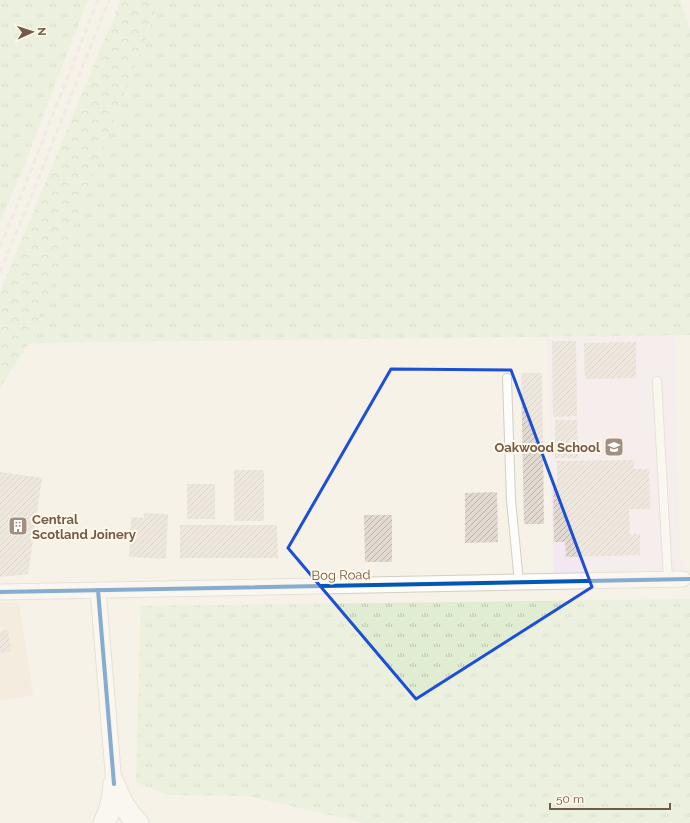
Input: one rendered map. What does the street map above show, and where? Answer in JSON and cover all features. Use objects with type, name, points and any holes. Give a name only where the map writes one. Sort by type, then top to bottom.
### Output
[{"type":"main road","points":[[104,823],[112,802],[114,784]]},
{"type":"main road","points":[[114,784],[126,810],[138,823]]},
{"type":"street","name":"Bog Road","points":[[0,592],[676,579]]},
{"type":"street","points":[[98,590],[114,784]]},
{"type":"lane","points":[[507,378],[511,500],[519,582]]},
{"type":"lane","points":[[657,381],[676,579]]},
{"type":"highlighted area","points":[[391,369],[511,370],[592,587],[416,699],[288,548]]},
{"type":"shaded area","name":"Oakwood School","points":[[675,335],[680,557],[690,574],[554,575],[546,337]]},
{"type":"shaded area","points":[[19,602],[33,695],[0,701],[0,603]]},
{"type":"green space","points":[[0,0],[88,0],[23,168],[0,222]]},
{"type":"green space","points":[[121,0],[160,0],[29,343],[0,388],[0,292]]},
{"type":"green space","points":[[160,0],[680,0],[690,29],[690,335],[29,343]]},
{"type":"green space","points":[[690,599],[690,823],[364,823],[248,796],[170,795],[136,783],[141,606]]},
{"type":"building","points":[[552,341],[576,341],[577,416],[553,417]]},
{"type":"building","points":[[636,342],[636,378],[585,379],[584,343]]},
{"type":"building","points":[[521,373],[542,373],[544,524],[524,524]]},
{"type":"building","points":[[555,420],[577,420],[578,458],[555,458]]},
{"type":"building","points":[[634,460],[634,469],[649,469],[650,509],[629,509],[630,535],[640,534],[640,555],[566,557],[565,542],[554,542],[553,483],[557,483],[557,461]]},
{"type":"building","points":[[234,470],[264,470],[264,521],[234,521]]},
{"type":"building","name":"Central Scotland Joinery","points":[[0,472],[42,478],[28,574],[0,577]]},
{"type":"building","points":[[187,484],[215,484],[215,519],[187,519]]},
{"type":"building","points":[[497,492],[498,542],[465,543],[465,493]]},
{"type":"building","points":[[144,513],[168,514],[166,559],[129,557],[131,517],[144,518]]},
{"type":"building","points":[[364,515],[392,515],[392,562],[365,562]]},
{"type":"building","points":[[180,525],[277,525],[278,558],[180,558]]},
{"type":"building","points":[[8,630],[11,651],[0,653],[0,631]]},
{"type":"railway","points":[[0,247],[98,0]]},
{"type":"railway","points":[[0,272],[109,0]]},
{"type":"cycle path","points":[[0,592],[690,579]]},
{"type":"cycle path","points":[[98,590],[114,784]]},
{"type":"place","name":"Oakwood School","points":[[614,447]]},
{"type":"place","name":"Central Scotland Joinery","points":[[18,526]]}]
